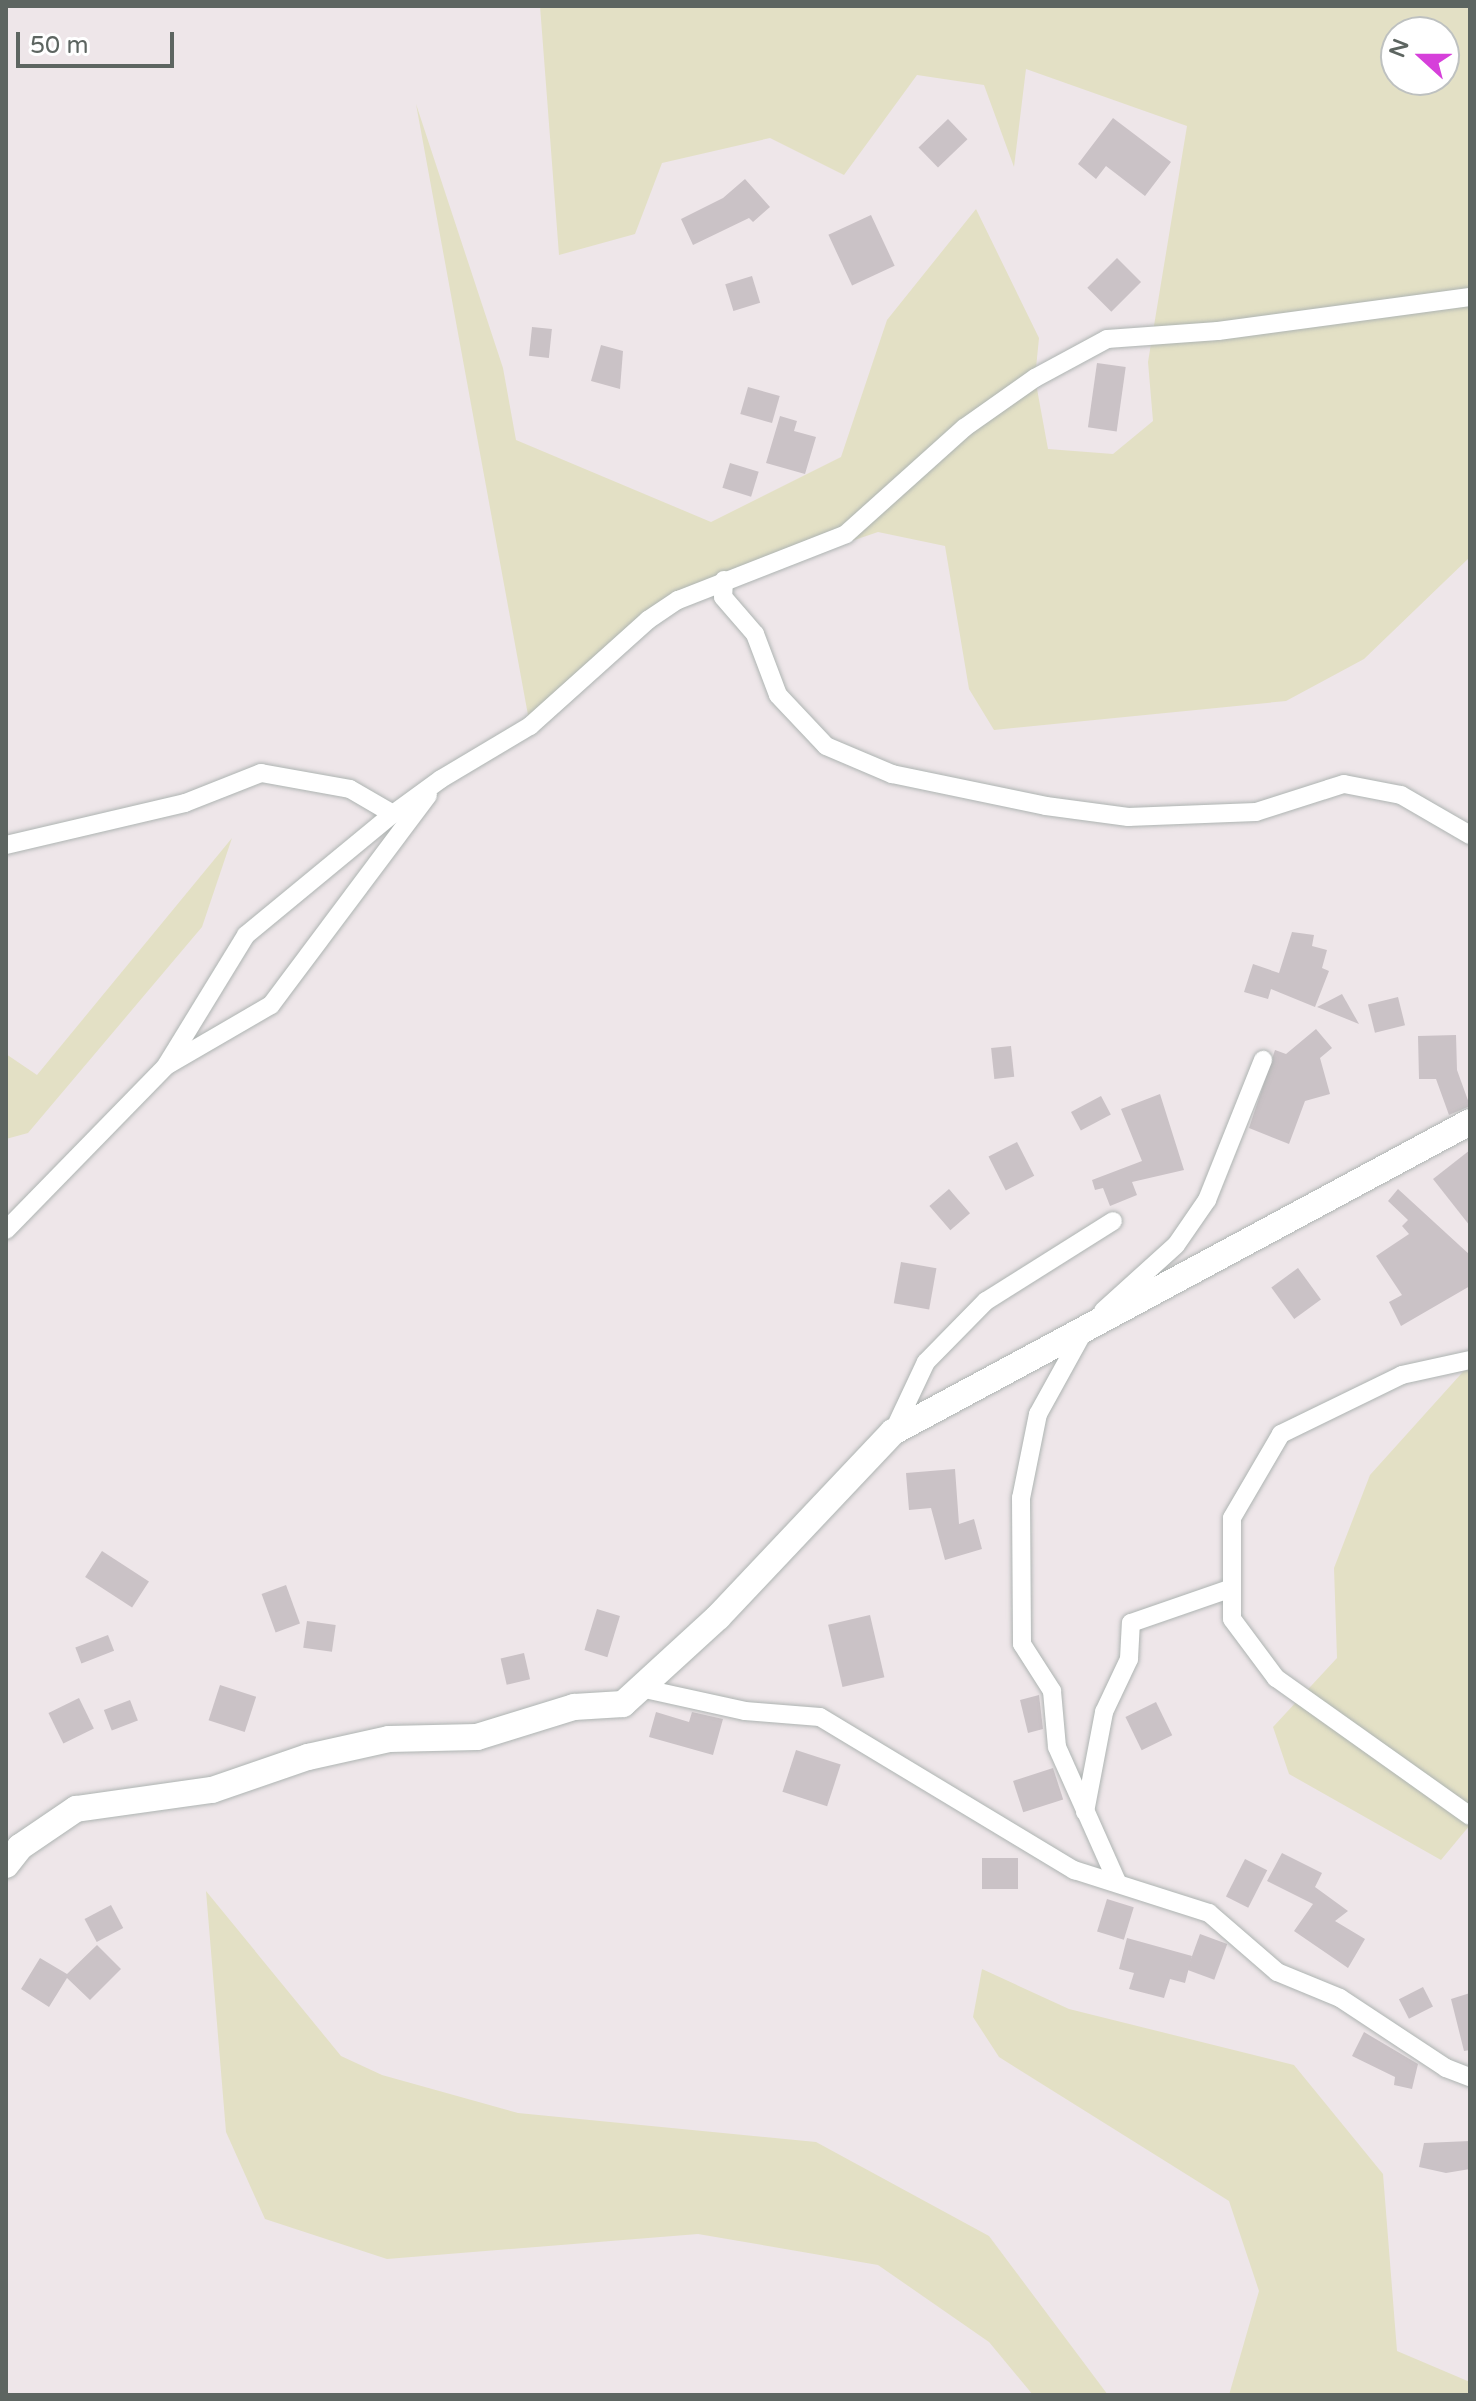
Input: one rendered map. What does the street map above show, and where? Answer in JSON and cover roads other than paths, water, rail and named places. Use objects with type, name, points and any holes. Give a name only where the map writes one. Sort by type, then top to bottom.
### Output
[{"type":"street","points":[[6,1230],[166,1066],[246,935],[393,814],[441,779],[530,726],[648,620],[724,580],[846,534],[964,428],[1035,378],[1107,339],[1218,331],[1470,297]]},
{"type":"street","points":[[724,580],[723,597],[755,634],[778,695],[826,746],[892,774],[1046,806],[1128,817],[1256,812],[1344,784],[1401,795],[1470,835]]},
{"type":"street","points":[[6,845],[185,803],[261,773],[350,789],[393,814]]},
{"type":"street","points":[[166,1066],[271,1005],[441,779]]},
{"type":"street","points":[[1117,1882],[1057,1747],[1052,1691],[1022,1644],[1021,1498],[1038,1414],[1087,1326],[1176,1245],[1207,1200],[1263,1060]]},
{"type":"street","points":[[6,1865],[20,1847],[76,1809],[212,1790],[308,1757],[389,1739],[477,1737],[574,1707],[623,1704],[645,1689],[893,1432],[1470,1122]]},
{"type":"street","points":[[893,1432],[926,1362],[986,1301],[1113,1221]]},
{"type":"street","points":[[1470,1360],[1402,1375],[1281,1434],[1232,1518],[1232,1619],[1276,1678],[1470,1816]]},
{"type":"street","points":[[1085,1812],[1104,1712],[1129,1659],[1131,1623],[1232,1588]]},
{"type":"street","points":[[645,1689],[745,1711],[820,1717],[1074,1870],[1209,1913],[1277,1972],[1340,1998],[1446,2068],[1470,2077]]}]
